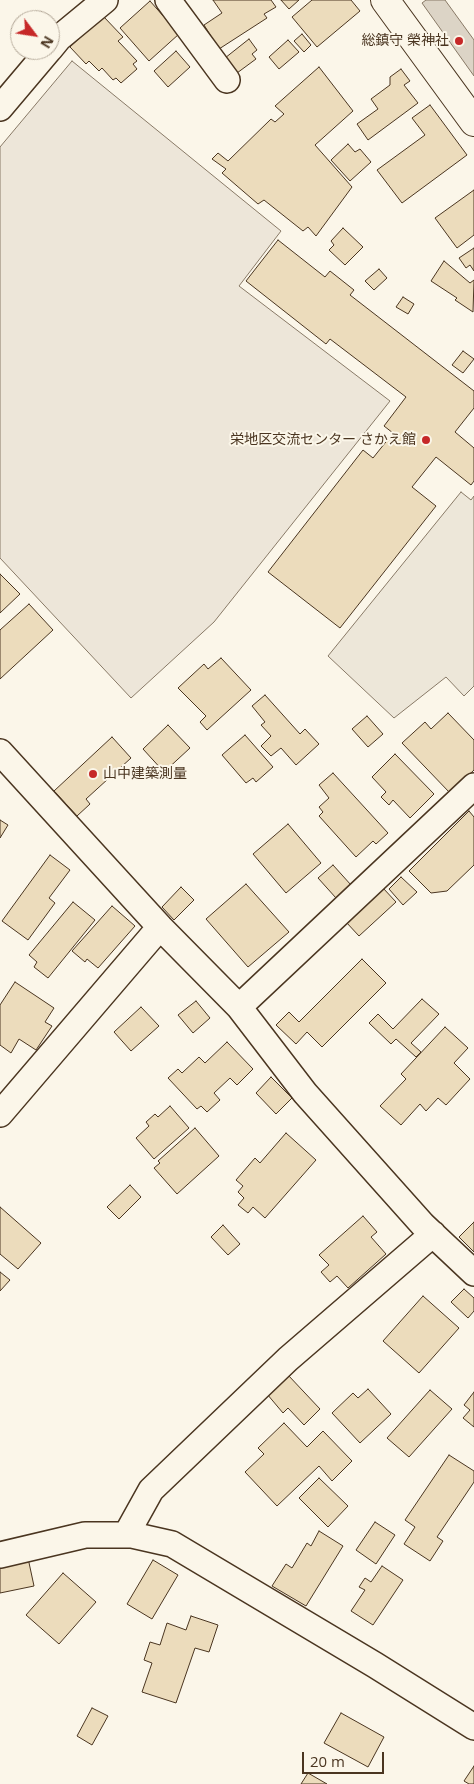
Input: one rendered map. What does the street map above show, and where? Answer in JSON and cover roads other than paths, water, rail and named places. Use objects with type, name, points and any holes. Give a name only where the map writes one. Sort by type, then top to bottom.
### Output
[{"type":"highway","points":[[385,0],[474,122]]},
{"type":"street","points":[[60,37],[105,0]]},
{"type":"street","points":[[168,0],[227,80]]},
{"type":"street","points":[[0,108],[41,60]]},
{"type":"street","points":[[0,752],[160,927],[239,1007],[305,1093],[433,1234],[474,1272]]},
{"type":"street","points":[[239,1007],[474,786]]},
{"type":"street","points":[[0,1114],[160,927]]},
{"type":"street","points":[[126,1535],[151,1490],[288,1359],[433,1234]]},
{"type":"street","points":[[0,1555],[86,1535],[126,1535],[172,1544],[374,1664],[474,1727]]},
{"type":"place","name":"総鎮守 榮神社","points":[[459,41]]},
{"type":"place","name":"栄地区交流センター さかえ館","points":[[426,440]]},
{"type":"place","name":"山中建築測量","points":[[93,774]]}]
